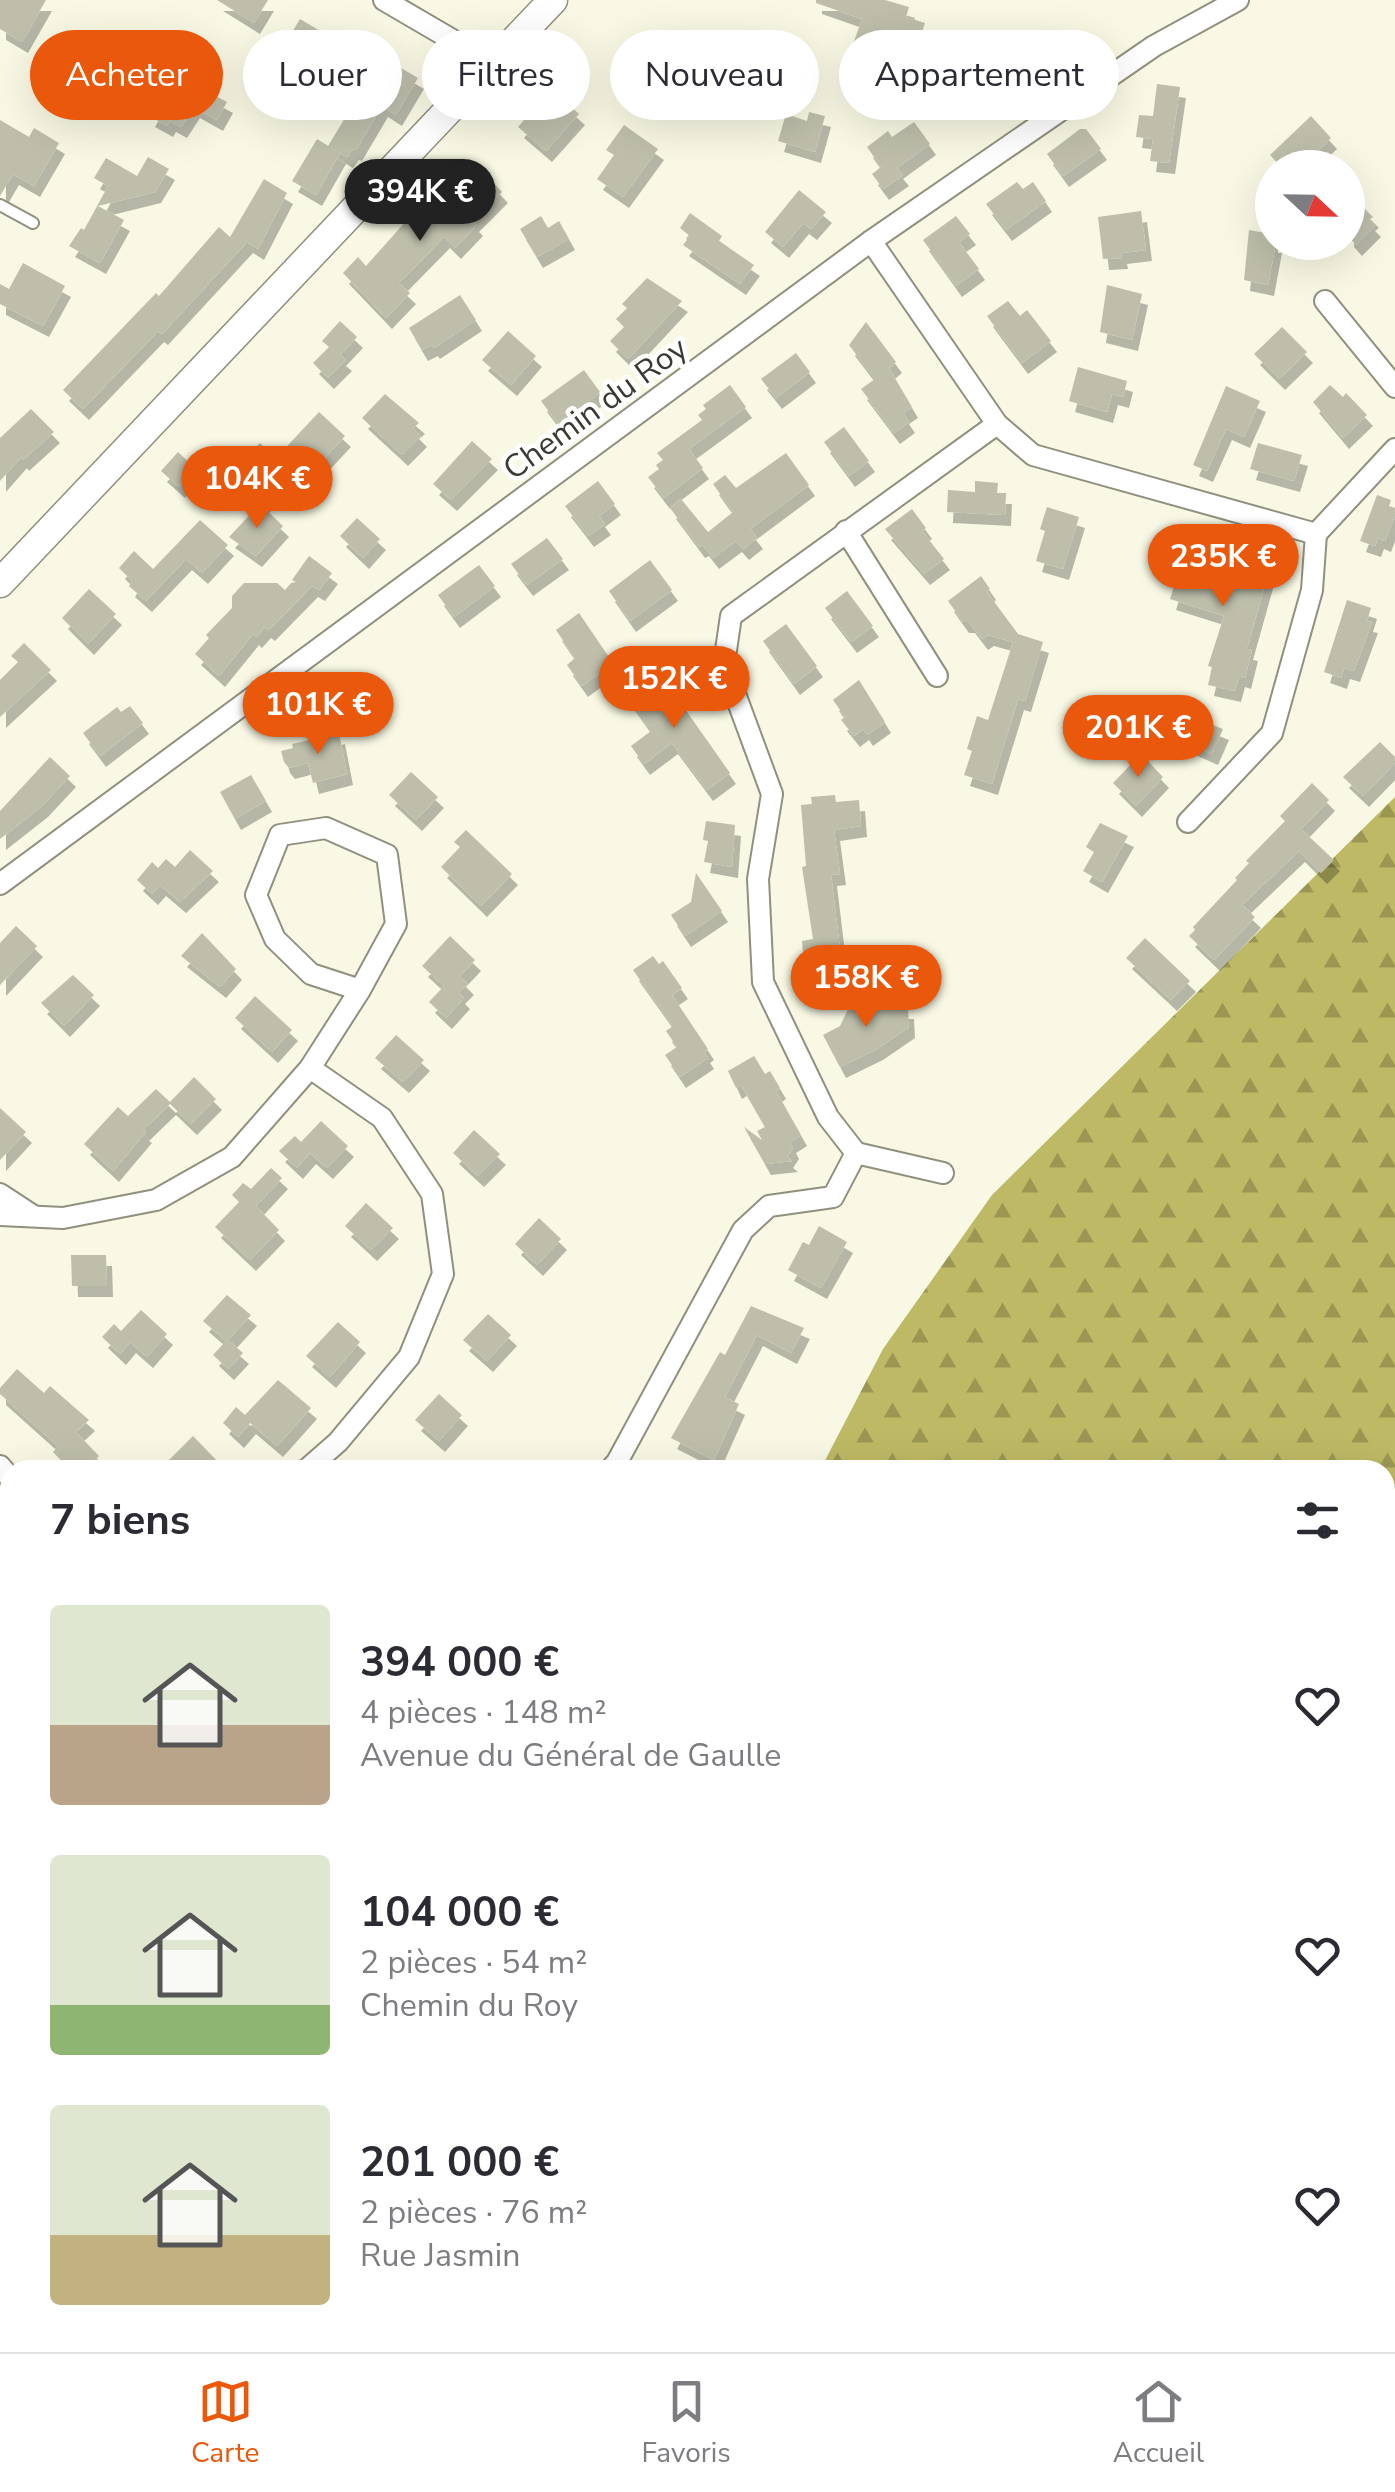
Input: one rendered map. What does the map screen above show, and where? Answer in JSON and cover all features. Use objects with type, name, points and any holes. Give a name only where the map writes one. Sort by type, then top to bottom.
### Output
[{"type":"main road","points":[[524,30],[553,0]]},
{"type":"main road","points":[[0,583],[438,120]]},
{"type":"street","points":[[384,0],[435,30]]},
{"type":"street","name":"Chemin du Roy","points":[[0,884],[871,241],[1154,46],[1238,0]]},
{"type":"street","points":[[871,241],[997,424],[1033,455],[1316,534]]},
{"type":"street","points":[[1325,301],[1395,387]]},
{"type":"street","points":[[943,1174],[856,1153],[828,1116],[763,982],[758,879],[772,794],[724,664],[732,616],[997,424]]},
{"type":"street","points":[[1188,822],[1272,733],[1312,590],[1316,534],[1395,449]]},
{"type":"street","points":[[846,532],[937,676]]},
{"type":"street","points":[[0,1215],[63,1218],[156,1200],[232,1157],[310,1068],[360,990],[396,924],[386,855],[326,828],[280,835],[256,894],[275,939],[311,974],[360,990]]},
{"type":"street","points":[[310,1068],[382,1118],[432,1194],[442,1274],[409,1358],[338,1442],[317,1460]]},
{"type":"street","points":[[618,1460],[743,1230],[769,1206],[832,1196],[856,1153]]},
{"type":"street","points":[[0,1194],[34,1217]]},
{"type":"lane","points":[[0,204],[33,223]]},
{"type":"green space","points":[[1395,797],[1395,1460],[825,1460],[883,1349],[992,1195]]},
{"type":"building","points":[[0,0],[46,0],[22,42],[0,29]]},
{"type":"building","points":[[217,0],[268,0],[254,23]]},
{"type":"building","points":[[885,0],[909,7],[906,17],[925,23],[923,30],[858,30],[862,19],[816,3]]},
{"type":"building","points":[[300,19],[318,30],[293,30]]},
{"type":"building","points":[[402,69],[418,78],[402,105]]},
{"type":"building","points":[[1157,84],[1180,87],[1169,163],[1150,161],[1153,139],[1136,137],[1139,115],[1153,116]]},
{"type":"building","points":[[819,114],[825,116],[815,152],[778,141],[784,120],[819,120]]},
{"type":"building","points":[[1311,116],[1331,138],[1318,150],[1275,150]]},
{"type":"building","points":[[0,120],[29,137],[34,128],[59,143],[34,186],[13,174],[0,196]]},
{"type":"building","points":[[156,120],[186,120],[181,127],[170,121],[167,126]]},
{"type":"building","points":[[344,120],[374,120],[356,150],[347,157],[328,146]]},
{"type":"building","points":[[524,120],[574,120],[546,151],[518,127]]},
{"type":"building","points":[[914,122],[930,144],[897,168],[903,175],[883,189],[872,174],[881,167],[867,147],[888,131],[892,137]]},
{"type":"building","points":[[624,125],[658,149],[623,197],[597,179],[614,155],[606,150]]},
{"type":"building","points":[[1080,129],[1086,129],[1101,149],[1063,176],[1047,154]]},
{"type":"building","points":[[317,139],[340,153],[316,195],[292,181]]},
{"type":"building","points":[[148,157],[169,169],[155,192],[98,206],[124,220],[100,263],[69,246],[81,228],[84,230],[108,186],[94,178],[106,158],[137,176]]},
{"type":"building","points":[[480,169],[502,192],[473,221],[477,225],[455,248],[444,237],[399,283],[410,293],[386,318],[343,273],[358,257],[366,266],[415,211],[426,222]]},
{"type":"building","points":[[264,179],[287,193],[258,249],[247,242],[162,334],[158,331],[83,409],[63,390],[156,293],[159,296],[219,227],[230,237]]},
{"type":"building","points":[[1017,182],[1023,189],[1033,182],[1046,201],[1006,230],[986,204]]},
{"type":"building","points":[[799,190],[826,212],[811,229],[803,223],[783,247],[765,232]]},
{"type":"building","points":[[1365,209],[1373,217],[1369,220],[1375,226],[1365,236]]},
{"type":"building","points":[[1141,211],[1146,250],[1103,259],[1098,217]]},
{"type":"building","points":[[690,213],[722,236],[719,241],[754,265],[740,284],[683,245],[690,236],[680,228]]},
{"type":"building","points":[[541,216],[548,228],[559,221],[569,239],[537,257],[520,229]]},
{"type":"building","points":[[956,216],[970,234],[959,242],[979,269],[956,286],[923,240]]},
{"type":"building","points":[[1249,230],[1255,231],[1255,260],[1273,260],[1268,285],[1244,280]]},
{"type":"building","points":[[23,263],[65,286],[43,326],[0,304],[0,284],[9,289]]},
{"type":"building","points":[[647,278],[682,301],[628,359],[610,341],[624,327],[616,319],[627,308],[622,304]]},
{"type":"building","points":[[1107,285],[1142,294],[1132,340],[1100,332]]},
{"type":"building","points":[[460,295],[476,320],[434,348],[432,345],[422,350],[409,328]]},
{"type":"building","points":[[1008,301],[1020,316],[1027,310],[1051,341],[1022,363],[987,316]]},
{"type":"building","points":[[340,321],[357,337],[340,355],[346,360],[328,378],[313,363],[329,347],[322,341]]},
{"type":"building","points":[[866,322],[896,362],[889,368],[912,407],[903,413],[909,422],[894,433],[861,389],[875,379],[849,345]]},
{"type":"building","points":[[1282,327],[1307,352],[1279,379],[1254,354]]},
{"type":"building","points":[[508,331],[536,356],[511,385],[482,360]]},
{"type":"building","points":[[796,353],[810,372],[776,398],[761,379]]},
{"type":"building","points":[[1078,367],[1127,381],[1123,397],[1112,394],[1107,412],[1069,401]]},
{"type":"building","points":[[584,370],[600,392],[559,425],[541,401]]},
{"type":"building","points":[[730,385],[746,407],[689,449],[703,468],[664,498],[648,477],[663,460],[657,453],[702,420],[698,415],[706,409],[703,405]]},
{"type":"building","points":[[1330,385],[1343,397],[1346,393],[1367,415],[1343,438],[1313,402]]},
{"type":"building","points":[[1226,386],[1260,401],[1244,437],[1226,429],[1207,471],[1193,465]]},
{"type":"building","points":[[385,394],[419,423],[413,428],[421,436],[402,455],[362,418]]},
{"type":"building","points":[[31,409],[54,432],[23,460],[21,457],[0,481],[0,438]]},
{"type":"building","points":[[319,412],[345,436],[319,464],[308,453],[263,502],[226,467],[246,446],[252,451],[260,443],[276,458]]},
{"type":"building","points":[[844,427],[869,461],[849,476],[824,442]]},
{"type":"building","points":[[472,441],[492,459],[451,500],[433,484]]},
{"type":"building","points":[[1258,443],[1302,455],[1294,481],[1250,469]]},
{"type":"building","points":[[178,452],[196,469],[179,487],[161,471]]},
{"type":"building","points":[[786,453],[809,485],[750,529],[757,538],[743,549],[736,541],[713,558],[703,545],[699,547],[670,508],[681,499],[708,532],[733,512],[713,484],[725,475],[736,488]]},
{"type":"building","points":[[598,481],[615,504],[599,516],[605,524],[588,536],[565,506]]},
{"type":"building","points":[[975,481],[998,483],[997,493],[1006,493],[1005,515],[947,512],[948,490],[975,492]]},
{"type":"building","points":[[1377,495],[1391,500],[1389,506],[1395,508],[1395,515],[1385,541],[1378,538],[1375,546],[1360,541]]},
{"type":"building","points":[[260,504],[283,526],[256,556],[229,537]]},
{"type":"building","points":[[1047,507],[1079,517],[1063,569],[1036,561]]},
{"type":"building","points":[[912,509],[926,528],[922,531],[944,559],[924,574],[885,529]]},
{"type":"building","points":[[357,518],[380,539],[363,558],[340,536]]},
{"type":"building","points":[[200,520],[228,545],[202,573],[186,559],[146,601],[129,586],[132,581],[119,568],[134,551],[153,569]]},
{"type":"building","points":[[547,538],[563,559],[527,585],[511,564]]},
{"type":"building","points":[[1195,546],[1213,551],[1211,557],[1268,574],[1247,649],[1252,650],[1245,678],[1239,676],[1235,691],[1208,685],[1212,667],[1208,666],[1224,616],[1170,599],[1183,558],[1191,561]]},
{"type":"building","points":[[309,556],[332,573],[319,590],[312,586],[269,630],[265,627],[256,637],[253,634],[219,676],[195,654],[209,638],[206,635],[232,608],[232,596],[244,583],[277,583],[285,590],[296,582],[292,580]]},
{"type":"building","points":[[650,560],[672,590],[630,621],[609,591]]},
{"type":"building","points":[[479,565],[495,586],[454,617],[438,595]]},
{"type":"building","points":[[981,576],[990,589],[987,592],[1018,634],[1043,642],[1025,701],[1018,699],[992,784],[964,775],[972,751],[967,749],[977,716],[988,720],[1013,642],[988,635],[982,639],[948,601]]},
{"type":"building","points":[[89,589],[116,614],[88,644],[62,618]]},
{"type":"building","points":[[847,591],[873,626],[851,642],[825,608]]},
{"type":"building","points":[[1347,600],[1371,608],[1367,621],[1372,622],[1354,671],[1344,668],[1341,678],[1324,672]]},
{"type":"building","points":[[579,613],[613,663],[582,686],[567,665],[575,658],[556,630]]},
{"type":"building","points":[[786,624],[817,666],[794,684],[763,641]]},
{"type":"building","points":[[24,643],[51,670],[0,717],[0,680],[18,662],[11,656]]},
{"type":"building","points":[[659,672],[730,773],[707,790],[672,743],[644,764],[631,746],[651,731],[627,697]]},
{"type":"building","points":[[859,680],[885,722],[867,735],[863,729],[854,736],[841,720],[845,717],[833,700]]},
{"type":"building","points":[[130,706],[143,723],[100,756],[83,733],[117,707],[121,712]]},
{"type":"building","points":[[1172,709],[1223,729],[1212,754],[1162,732]]},
{"type":"building","points":[[339,733],[347,774],[313,783],[308,763],[289,768],[284,762],[281,751],[293,748],[292,744]]},
{"type":"building","points":[[1380,742],[1395,757],[1395,763],[1363,796],[1343,777]]},
{"type":"building","points":[[1141,754],[1163,777],[1136,806],[1113,783]]},
{"type":"building","points":[[50,757],[70,776],[42,806],[0,839],[0,811]]},
{"type":"building","points":[[411,772],[438,797],[416,820],[389,795]]},
{"type":"building","points":[[251,775],[266,801],[235,819],[220,792]]},
{"type":"building","points":[[1312,783],[1329,800],[1301,829],[1334,860],[1321,873],[1299,851],[1242,905],[1255,917],[1214,960],[1189,936],[1195,930],[1193,927],[1237,880],[1249,863],[1246,861],[1285,821],[1280,816]]},
{"type":"building","points":[[835,795],[836,802],[859,800],[861,826],[834,830],[840,874],[831,875],[841,958],[836,958],[839,984],[803,990],[796,964],[804,963],[802,941],[813,939],[802,867],[806,866],[801,805],[812,804],[811,797]]},
{"type":"building","points":[[706,821],[735,825],[732,867],[704,862]]},
{"type":"building","points":[[1100,823],[1128,836],[1102,882],[1083,871],[1094,852],[1086,847]]},
{"type":"building","points":[[466,830],[512,874],[481,906],[441,867],[460,847],[454,842]]},
{"type":"building","points":[[190,850],[213,871],[180,902],[160,885],[152,894],[137,880],[152,862],[158,868],[166,859],[175,867]]},
{"type":"building","points":[[696,873],[722,911],[685,936],[671,915],[691,902]]},
{"type":"building","points":[[16,926],[37,946],[0,985],[0,943]]},
{"type":"building","points":[[202,933],[236,969],[220,987],[181,956]]},
{"type":"building","points":[[450,936],[475,960],[460,976],[468,984],[459,993],[464,998],[446,1018],[429,1002],[444,986],[422,966]]},
{"type":"building","points":[[1145,938],[1190,981],[1171,1000],[1126,958]]},
{"type":"building","points":[[653,956],[659,964],[663,961],[682,988],[672,995],[708,1049],[704,1052],[708,1058],[680,1077],[665,1055],[677,1047],[666,1031],[673,1026],[633,970]]},
{"type":"building","points":[[73,975],[94,995],[64,1026],[41,1003]]},
{"type":"building","points":[[255,996],[292,1030],[272,1052],[235,1018]]},
{"type":"building","points":[[854,997],[869,1004],[872,998],[890,1008],[908,1008],[909,1027],[840,1067],[823,1035],[840,1026]]},
{"type":"building","points":[[396,1035],[424,1060],[403,1082],[375,1058]]},
{"type":"building","points":[[754,1056],[765,1074],[770,1071],[780,1088],[776,1091],[801,1135],[790,1142],[793,1148],[787,1157],[792,1161],[765,1164],[744,1127],[762,1140],[757,1131],[765,1127],[741,1085],[736,1088],[728,1071]]},
{"type":"building","points":[[194,1077],[216,1099],[191,1124],[170,1104],[143,1130],[146,1132],[113,1171],[84,1144],[118,1107],[128,1116],[156,1089],[170,1102]]},
{"type":"building","points":[[0,1108],[26,1132],[0,1160]]},
{"type":"building","points":[[321,1121],[348,1146],[327,1168],[310,1153],[297,1168],[279,1151],[295,1136],[301,1142]]},
{"type":"building","points":[[474,1130],[500,1154],[478,1176],[453,1153]]},
{"type":"building","points":[[271,1168],[282,1178],[256,1206],[279,1230],[250,1260],[215,1227],[239,1202],[232,1195],[243,1183],[251,1189]]},
{"type":"building","points":[[366,1203],[393,1228],[371,1250],[345,1226]]},
{"type":"building","points":[[539,1218],[561,1239],[537,1265],[515,1244]]},
{"type":"building","points":[[819,1226],[847,1242],[821,1288],[788,1270],[803,1242],[809,1245]]},
{"type":"building","points":[[71,1255],[106,1255],[107,1286],[72,1286]]},
{"type":"building","points":[[227,1295],[251,1315],[228,1340],[243,1353],[228,1369],[213,1355],[226,1341],[203,1321]]},
{"type":"building","points":[[751,1306],[804,1328],[791,1353],[757,1335],[725,1397],[739,1404],[714,1460],[671,1438],[720,1352],[725,1355]]},
{"type":"building","points":[[141,1310],[167,1334],[147,1357],[130,1342],[120,1354],[102,1337],[114,1324],[121,1331]]},
{"type":"building","points":[[488,1314],[511,1335],[487,1361],[463,1340]]},
{"type":"building","points":[[338,1322],[360,1342],[330,1377],[306,1356]]},
{"type":"building","points":[[17,1369],[44,1393],[50,1386],[89,1420],[76,1432],[99,1456],[95,1460],[61,1460],[53,1452],[58,1446],[0,1394],[0,1388]]},
{"type":"building","points":[[278,1380],[311,1408],[277,1446],[250,1423],[238,1437],[223,1423],[236,1407],[245,1415]]},
{"type":"building","points":[[439,1394],[462,1415],[439,1441],[415,1420]]},
{"type":"building","points":[[193,1436],[216,1460],[169,1460]]}]
